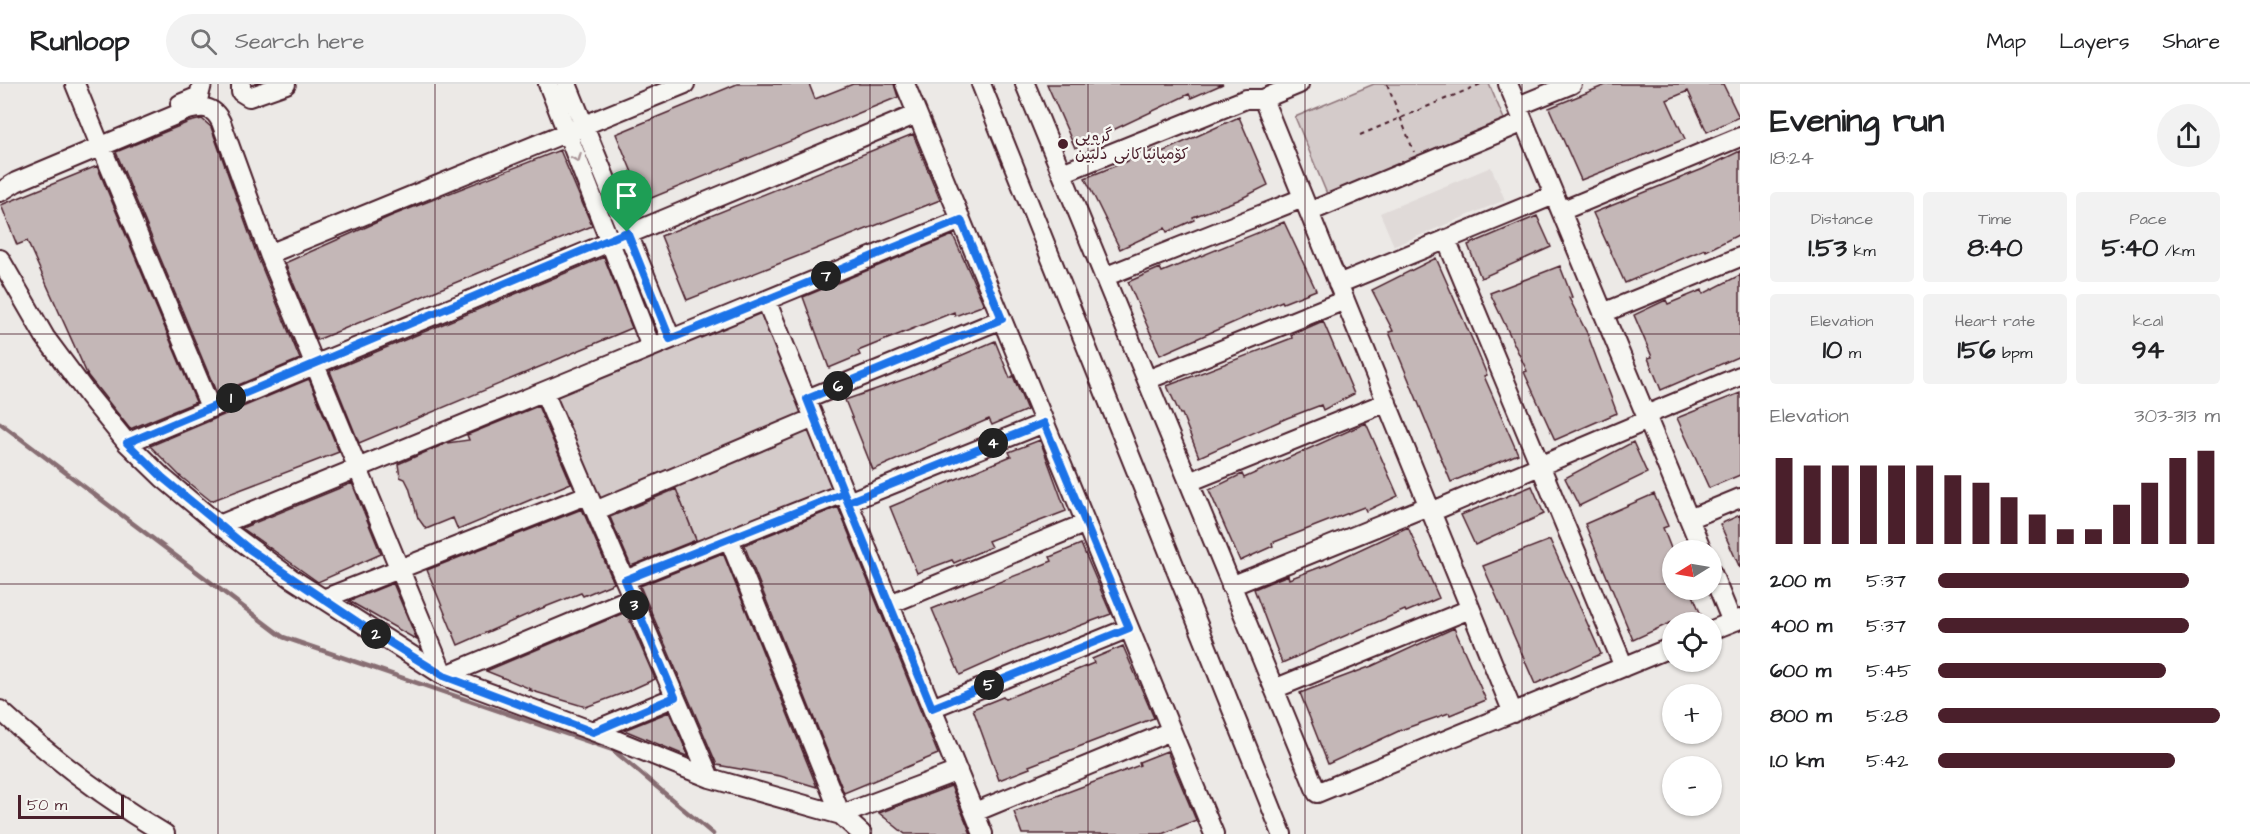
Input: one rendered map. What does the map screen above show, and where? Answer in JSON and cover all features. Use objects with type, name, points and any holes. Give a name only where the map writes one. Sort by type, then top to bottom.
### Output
[{"type":"street","points":[[75,84],[210,407]]},
{"type":"street","points":[[0,192],[98,142],[198,96],[202,84]]},
{"type":"street","points":[[241,84],[242,92],[249,97],[286,84]]},
{"type":"street","points":[[548,84],[575,129],[627,232],[670,339]]},
{"type":"street","points":[[567,84],[575,129],[609,240],[651,347]]},
{"type":"street","points":[[269,254],[685,84]]},
{"type":"street","points":[[905,84],[1214,834]]},
{"type":"street","points":[[981,84],[1282,834]]},
{"type":"street","points":[[1025,84],[1317,793],[1662,651]]},
{"type":"street","points":[[1062,173],[1246,99],[1263,99],[1299,84]]},
{"type":"street","points":[[1508,84],[1698,540]]},
{"type":"street","points":[[1104,277],[1420,166],[1521,114],[1572,84]]},
{"type":"street","points":[[1263,99],[1513,713]]},
{"type":"street","points":[[0,176],[199,106],[209,108],[216,113],[269,254],[444,676]]},
{"type":"street","points":[[127,443],[627,232],[917,114]]},
{"type":"street","points":[[1147,380],[1342,292],[1446,239],[1558,203],[1740,137]]},
{"type":"street","points":[[219,525],[961,220]]},
{"type":"street","points":[[1446,239],[1624,667]]},
{"type":"street","points":[[1603,313],[1740,256]]},
{"type":"street","points":[[0,259],[45,337],[88,395],[127,443],[163,478],[249,549],[444,676],[710,778],[841,815],[958,771]]},
{"type":"street","points":[[766,300],[983,834]]},
{"type":"street","points":[[807,399],[1002,319]]},
{"type":"street","points":[[1231,586],[1540,465],[1740,376]]},
{"type":"street","points":[[544,392],[710,778]]},
{"type":"street","points":[[1189,482],[1387,402]]},
{"type":"street","points":[[323,599],[399,568],[591,503],[814,418]]},
{"type":"street","points":[[625,580],[729,539],[1044,423]]},
{"type":"street","points":[[1689,519],[1740,498]]},
{"type":"street","points":[[890,604],[1086,523]]},
{"type":"street","points":[[729,539],[841,815],[862,834]]},
{"type":"street","points":[[1722,593],[1736,620],[1722,626]]},
{"type":"street","points":[[444,676],[631,598]]},
{"type":"street","points":[[1274,689],[1470,609]]},
{"type":"street","points":[[932,708],[1129,628]]},
{"type":"street","points":[[593,732],[675,697]]},
{"type":"street","points":[[0,710],[124,808],[165,834]]},
{"type":"street","points":[[975,812],[1171,731]]},
{"type":"path","points":[[1387,84],[1420,166]]},
{"type":"path","points":[[1360,135],[1481,84]]},
{"type":"shaded area","points":[[1374,84],[1489,84],[1504,119],[1327,194],[1295,117]]},
{"type":"shaded area","points":[[1491,167],[1505,200],[1394,246],[1380,213]]},
{"type":"shaded area","points":[[762,309],[806,415],[597,502],[553,396]]},
{"type":"shaded area","points":[[811,428],[836,489],[698,544],[674,485]]},
{"type":"building","points":[[737,84],[809,84],[815,99],[853,84],[894,84],[898,97],[644,201],[616,134]]},
{"type":"building","points":[[1047,84],[1223,84],[1191,98],[1189,94],[1075,148]]},
{"type":"building","points":[[1608,84],[1723,84],[1739,117],[1707,132],[1688,91],[1667,100],[1685,139],[1581,180],[1549,108]]},
{"type":"building","points":[[1239,117],[1268,185],[1238,200],[1193,217],[1194,220],[1167,232],[1165,228],[1120,249],[1085,178],[1160,148],[1162,152]]},
{"type":"building","points":[[202,119],[211,127],[258,258],[300,359],[217,394],[116,152],[189,122]]},
{"type":"building","points":[[913,134],[940,200],[687,300],[661,236]]},
{"type":"building","points":[[560,150],[592,226],[317,340],[285,263],[391,216]]},
{"type":"building","points":[[1740,151],[1740,234],[1706,251],[1705,249],[1625,283],[1593,213],[1703,169]]},
{"type":"building","points":[[97,166],[196,402],[130,429],[88,376],[27,241],[17,245],[1,205]]},
{"type":"building","points":[[1537,216],[1551,247],[1481,278],[1468,245]]},
{"type":"building","points":[[1284,222],[1316,290],[1283,303],[1282,301],[1160,355],[1128,282],[1160,268],[1162,272]]},
{"type":"building","points":[[953,235],[984,305],[955,316],[954,312],[858,351],[860,355],[829,368],[803,297]]},
{"type":"building","points":[[604,257],[632,328],[359,443],[330,371]]},
{"type":"building","points":[[1436,258],[1475,346],[1487,375],[1484,376],[1518,454],[1451,482],[1389,332],[1393,331],[1372,290]]},
{"type":"building","points":[[1560,266],[1572,297],[1569,298],[1587,333],[1617,413],[1555,440],[1524,372],[1527,371],[1490,293]]},
{"type":"building","points":[[1740,275],[1740,356],[1661,390],[1648,358],[1652,357],[1634,315],[1666,300],[1668,304],[1702,290],[1703,294]]},
{"type":"building","points":[[1323,321],[1354,394],[1323,410],[1321,405],[1199,457],[1182,414],[1167,386],[1292,338],[1291,335]]},
{"type":"building","points":[[995,341],[1010,378],[1013,376],[1027,410],[992,425],[989,419],[873,470],[845,400],[911,377]]},
{"type":"building","points":[[309,379],[339,452],[211,501],[180,476],[150,446]]},
{"type":"building","points":[[1740,393],[1740,475],[1709,488],[1677,418]]},
{"type":"building","points":[[538,406],[571,483],[458,530],[453,518],[426,529],[418,518],[405,479],[400,477],[398,464],[447,443],[469,440],[467,435]]},
{"type":"building","points":[[1366,423],[1398,496],[1366,511],[1364,507],[1272,543],[1273,546],[1240,561],[1209,490],[1242,474],[1244,478]]},
{"type":"building","points":[[1040,440],[1066,511],[988,541],[991,547],[954,563],[952,560],[917,573],[890,507],[1011,456],[1009,452]]},
{"type":"building","points":[[1633,442],[1647,473],[1579,506],[1565,478]]},
{"type":"building","points":[[352,483],[381,554],[318,582],[242,528]]},
{"type":"building","points":[[1532,486],[1544,514],[1475,545],[1461,515]]},
{"type":"building","points":[[676,489],[696,540],[631,566],[610,517]]},
{"type":"building","points":[[1654,494],[1668,526],[1663,528],[1668,540],[1662,540],[1662,600],[1695,600],[1700,612],[1662,612],[1662,627],[1633,640],[1585,524]]},
{"type":"building","points":[[838,507],[938,754],[844,793],[744,545]]},
{"type":"building","points":[[582,509],[614,583],[583,596],[581,593],[540,609],[458,645],[427,570]]},
{"type":"building","points":[[1740,515],[1740,568],[1720,524]]},
{"type":"building","points":[[1408,527],[1439,598],[1406,612],[1405,610],[1282,663],[1254,589],[1288,575],[1289,579],[1331,563]]},
{"type":"building","points":[[1550,540],[1601,654],[1535,684],[1483,566]]},
{"type":"building","points":[[1081,544],[1111,614],[1025,646],[960,675],[932,609],[1052,561],[1050,557]]},
{"type":"building","points":[[723,553],[817,787],[780,776],[717,765],[640,586]]},
{"type":"building","points":[[393,583],[417,640],[349,601]]},
{"type":"building","points":[[626,612],[655,679],[626,692],[586,707],[529,690],[531,689],[486,671]]},
{"type":"building","points":[[1454,628],[1486,700],[1450,715],[1449,713],[1401,730],[1328,764],[1300,693],[1372,666]]},
{"type":"building","points":[[1123,646],[1154,718],[1029,766],[1030,768],[999,780],[973,709],[1003,697],[1005,699],[1094,663],[1092,659]]},
{"type":"building","points":[[669,712],[689,757],[624,730]]},
{"type":"building","points":[[1167,751],[1196,820],[1162,834],[1022,834],[1014,812],[1140,765],[1139,762]]},
{"type":"building","points":[[951,786],[971,834],[905,834],[879,813]]},
{"type":"waterway","points":[[0,423],[283,637],[613,750],[713,834]]},
{"type":"place","name":"گروپی کۆمپانیاکانی دڵبین","points":[[1063,144]]},
{"type":"route","points":[[627,232],[127,443],[163,478],[249,549],[368,629],[444,676],[593,732],[675,697],[625,580],[844,493],[848,502],[1044,423],[1129,628],[932,708],[844,493],[807,399],[1002,319],[961,220],[670,339],[627,232]]}]
